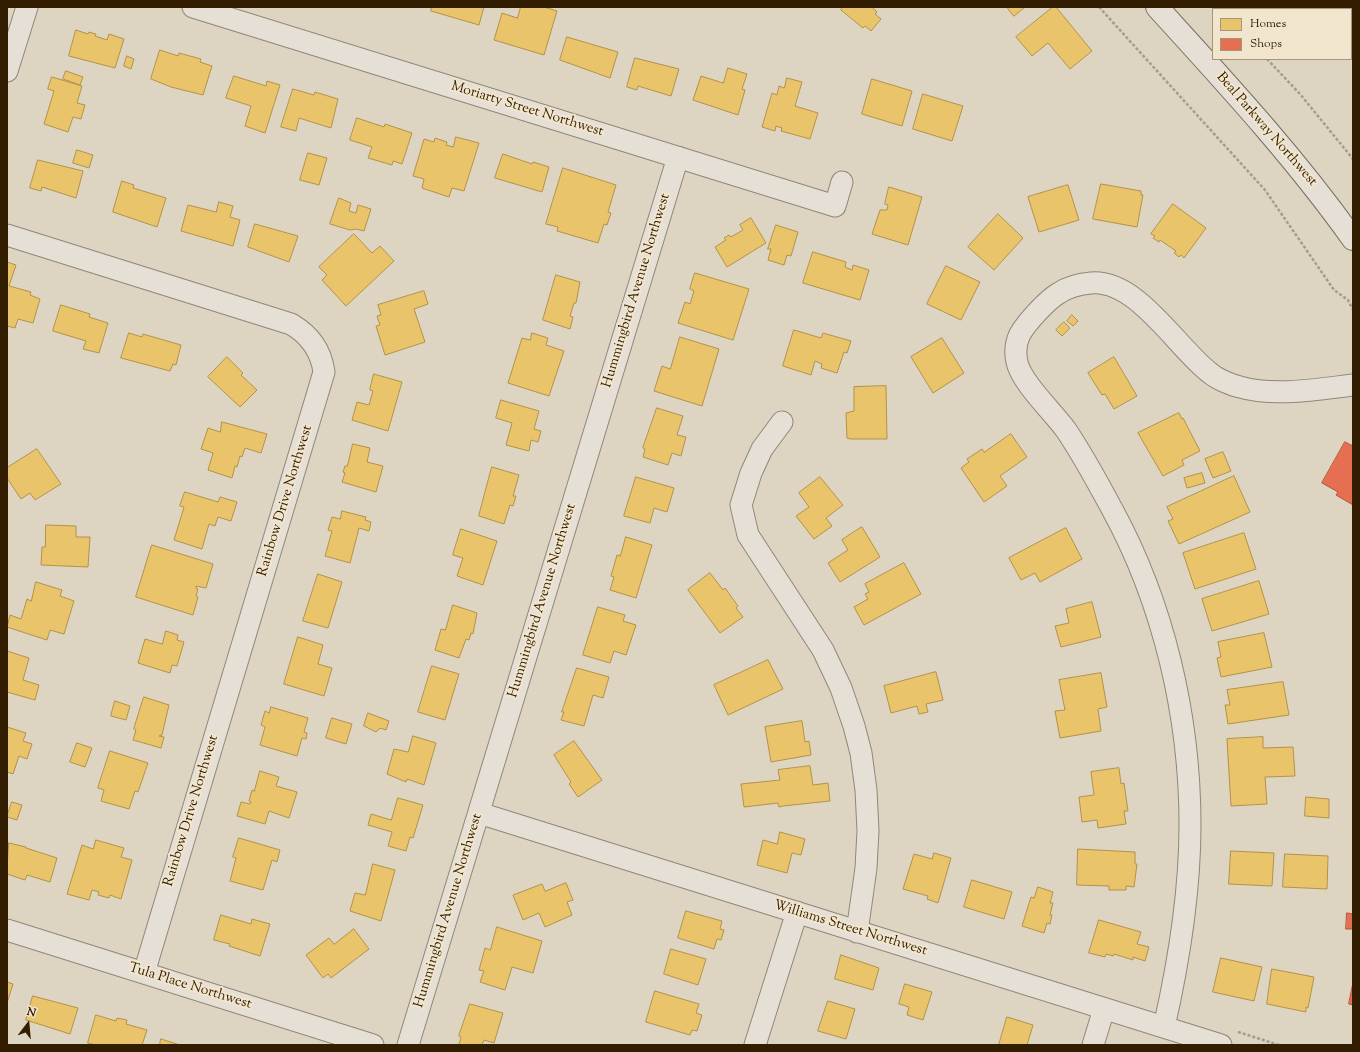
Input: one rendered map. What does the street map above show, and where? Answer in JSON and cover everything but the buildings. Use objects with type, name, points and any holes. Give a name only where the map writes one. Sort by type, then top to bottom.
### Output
[{"type":"main road","name":"Beal Parkway Northwest","points":[[1157,7],[1268,130],[1318,190],[1353,239]]},
{"type":"street","points":[[7,71],[26,7]]},
{"type":"street","name":"Moriarty Street Northwest","points":[[194,7],[835,206],[842,182]]},
{"type":"street","name":"Hummingbird Avenue Northwest","points":[[408,1045],[678,157]]},
{"type":"street","name":"Rainbow Drive Northwest","points":[[7,235],[291,324],[301,330],[313,341],[322,360],[324,372],[144,973]]},
{"type":"street","points":[[1164,1027],[1174,985],[1184,917],[1189,857],[1190,825],[1187,765],[1180,710],[1160,625],[1134,556],[1113,510],[1066,431],[1023,376],[1017,363],[1017,342],[1020,334],[1047,302],[1058,294],[1070,287],[1093,283],[1102,284],[1114,286],[1132,295],[1210,374],[1239,387],[1262,392],[1312,390],[1353,385]]},
{"type":"street","points":[[782,422],[762,449],[750,473],[741,505],[748,535],[823,650],[840,688],[854,726],[861,753],[866,790],[868,831],[866,868],[857,932]]},
{"type":"street","name":"Williams Street Northwest","points":[[479,813],[1221,1045]]},
{"type":"street","points":[[755,1045],[797,912]]},
{"type":"street","name":"Tula Place Northwest","points":[[7,930],[373,1045]]},
{"type":"street","points":[[1093,1045],[1104,1009]]},
{"type":"path","points":[[1099,7],[1265,190],[1334,290],[1348,300],[1353,310]]},
{"type":"path","points":[[1268,60],[1300,94],[1353,159]]}]
